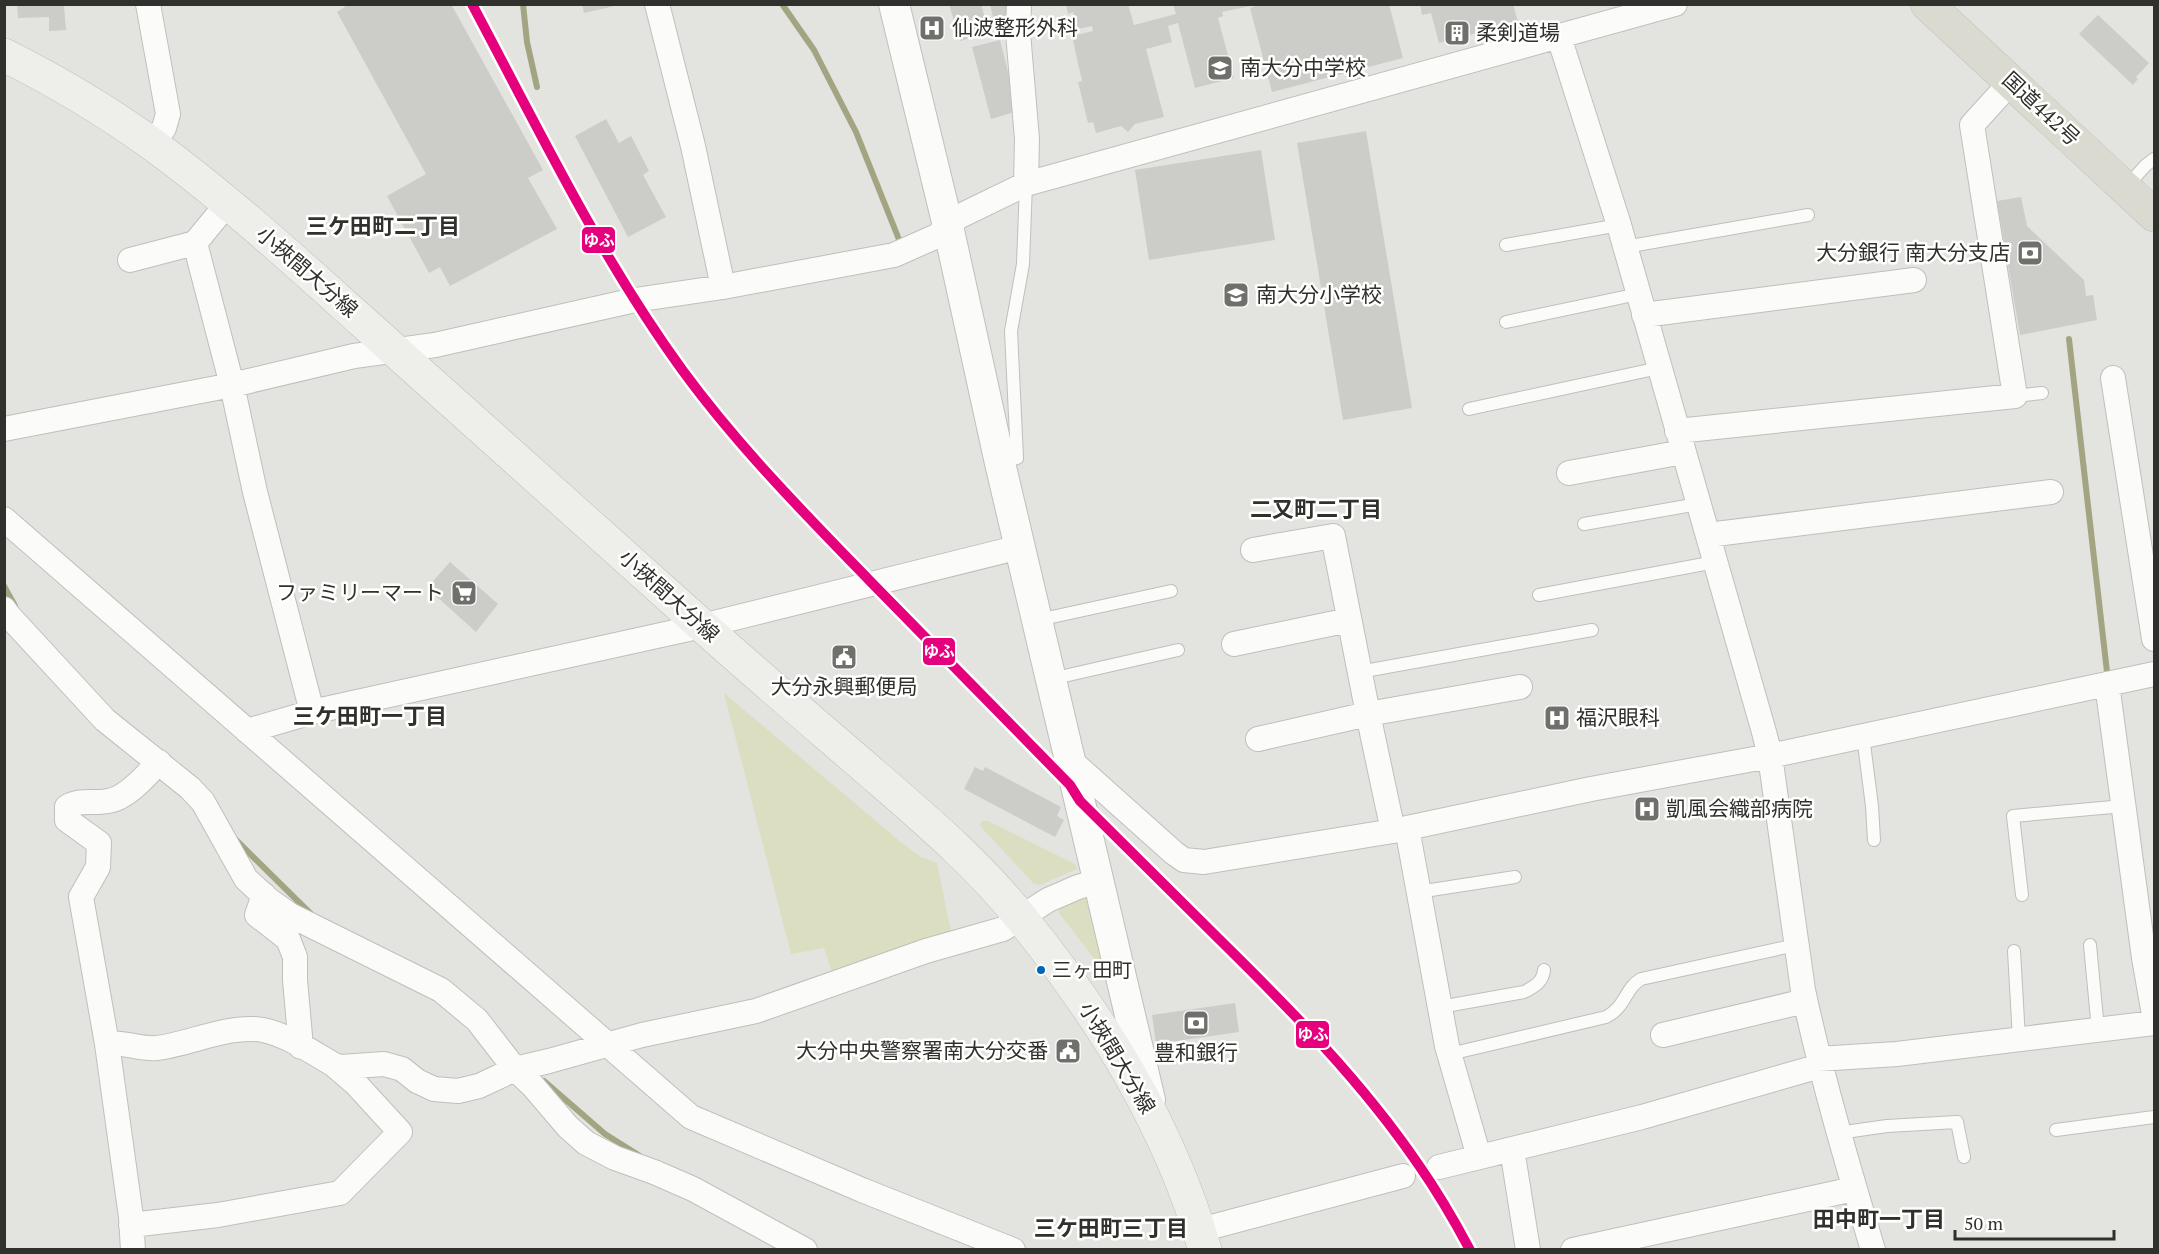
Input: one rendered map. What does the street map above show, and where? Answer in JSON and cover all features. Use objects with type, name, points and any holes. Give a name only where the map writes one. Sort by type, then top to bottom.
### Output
[{"type":"highway","name":"国道442号","points":[[1927,4],[2154,215]]},
{"type":"main road","name":"小挾間大分線","points":[[4,55],[60,83],[152,144],[257,228],[702,626],[962,854],[1020,917],[1061,969],[1106,1035],[1155,1119],[1184,1186],[1202,1240]]},
{"type":"street","points":[[148,4],[168,114],[164,128],[152,144]]},
{"type":"street","points":[[657,4],[693,146],[723,287]]},
{"type":"street","points":[[894,4],[948,226],[1000,463],[1155,1119]]},
{"type":"street","points":[[1019,4],[1018,33],[1027,139],[1026,184]]},
{"type":"street","points":[[4,429],[232,384],[354,356],[435,345],[635,300],[723,287],[894,255],[937,237],[958,217],[1026,184],[1675,4]]},
{"type":"street","points":[[1559,37],[1622,236],[1770,756],[1805,1002],[1838,1133],[1873,1250]]},
{"type":"street","points":[[1569,473],[1680,442],[2015,396],[1972,125],[2011,82]]},
{"type":"street","points":[[130,260],[195,243],[227,204]]},
{"type":"street","points":[[195,243],[232,384],[255,492],[312,712]]},
{"type":"street","points":[[1641,304],[1914,280]]},
{"type":"street","points":[[2113,378],[2154,639]]},
{"type":"street","points":[[1707,535],[2051,492]]},
{"type":"street","points":[[4,519],[605,1045],[691,1117],[862,1190],[1013,1250]]},
{"type":"street","points":[[1253,550],[1333,536],[1368,714],[1418,892],[1450,1054],[1479,1157]]},
{"type":"street","points":[[247,731],[312,712],[702,626],[1020,547]]},
{"type":"street","points":[[4,609],[105,720],[159,762],[203,802],[246,879],[264,895],[290,915],[441,990],[477,1020],[515,1069],[533,1086],[568,1127],[586,1143],[615,1158],[693,1189],[805,1250]]},
{"type":"street","points":[[1234,644],[1349,620]]},
{"type":"street","points":[[1070,760],[1174,853],[1184,860],[1204,862],[1400,830],[1591,789],[1770,756],[2154,674]]},
{"type":"street","points":[[2107,684],[2144,958],[2154,1015]]},
{"type":"street","points":[[1258,738],[1368,714],[1521,687]]},
{"type":"street","points":[[133,1250],[107,1044],[81,897],[98,867],[99,843],[67,820],[67,807],[76,801],[110,801],[138,785],[159,762]]},
{"type":"street","points":[[334,1065],[384,1064],[402,1070],[417,1081],[434,1089],[458,1091],[479,1086],[515,1069],[642,1035],[756,1011],[926,951],[1003,929],[1053,898],[1078,886],[1099,881]]},
{"type":"street","points":[[264,895],[257,915],[288,939],[295,957],[301,1047]]},
{"type":"street","points":[[1663,1035],[1805,1002]]},
{"type":"street","points":[[1439,1167],[1673,1109],[1819,1063],[2154,1023]]},
{"type":"street","points":[[107,1044],[116,1042],[148,1049],[251,1029],[275,1033],[334,1065],[356,1084],[400,1132],[340,1193],[218,1215],[131,1226]]},
{"type":"street","points":[[1512,1149],[1528,1250]]},
{"type":"street","points":[[1202,1240],[1403,1176]]},
{"type":"street","points":[[1573,1250],[1854,1189]]},
{"type":"lane","points":[[2126,188],[2154,159]]},
{"type":"lane","points":[[1000,463],[1017,458],[1011,331],[1023,264],[1026,184]]},
{"type":"lane","points":[[1506,245],[1622,236],[1808,215]]},
{"type":"lane","points":[[1506,322],[1641,304]]},
{"type":"lane","points":[[1469,409],[1659,368]]},
{"type":"lane","points":[[2015,396],[2042,393]]},
{"type":"lane","points":[[1584,524],[1698,504]]},
{"type":"lane","points":[[1539,595],[1715,562]]},
{"type":"lane","points":[[1037,620],[1171,591]]},
{"type":"lane","points":[[1359,672],[1592,630]]},
{"type":"lane","points":[[1051,679],[1178,650]]},
{"type":"lane","points":[[1863,736],[1874,840]]},
{"type":"lane","points":[[2022,895],[2013,816],[2124,807]]},
{"type":"lane","points":[[1418,892],[1515,876]]},
{"type":"lane","points":[[1450,1054],[1606,1017],[1618,1010],[1634,983],[1641,979],[1796,945]]},
{"type":"lane","points":[[2090,945],[2098,1030]]},
{"type":"lane","points":[[2014,951],[2019,1039]]},
{"type":"lane","points":[[1440,1007],[1524,992],[1540,981],[1544,970]]},
{"type":"lane","points":[[2056,1130],[2154,1117]]},
{"type":"lane","points":[[1838,1133],[1887,1126],[1957,1122],[1964,1157]]},
{"type":"green space","points":[[724,693],[902,843],[921,857],[937,863],[952,937],[833,975],[824,948],[791,954]]},
{"type":"green space","points":[[988,821],[1075,864],[1077,869],[1040,885],[1034,884],[981,827],[980,824]]},
{"type":"green space","points":[[1087,896],[1108,969],[1103,970],[1059,913],[1059,907]]},
{"type":"building","points":[[17,4],[64,6],[66,30],[49,31],[49,17],[18,18]]},
{"type":"building","points":[[349,4],[451,4],[543,170],[528,178],[557,229],[450,286],[440,267],[429,273],[387,196],[426,174],[337,12]]},
{"type":"building","points":[[582,4],[619,4],[619,5],[584,13]]},
{"type":"building","points":[[949,4],[981,4],[989,32],[960,41]]},
{"type":"building","points":[[990,4],[1007,4],[1010,19],[994,22]]},
{"type":"building","points":[[1066,4],[1128,4],[1134,25],[1176,14],[1173,4],[1255,5],[1222,12],[1223,16],[1218,18],[1234,78],[1195,88],[1178,23],[1168,26],[1172,42],[1146,49],[1164,117],[1135,124],[1128,132],[1121,126],[1096,133],[1093,122],[1088,123],[1078,82],[1082,81],[1072,36],[1093,31],[1092,26],[1078,29],[1073,12],[1068,14]]},
{"type":"building","points":[[1262,4],[1389,4],[1403,58],[1272,92],[1250,8]]},
{"type":"building","name":"柔剣道場","points":[[1420,4],[1513,4],[1518,22],[1439,43],[1431,13],[1422,15]]},
{"type":"building","points":[[2098,15],[2149,63],[2136,77],[2138,79],[2133,85],[2079,34]]},
{"type":"building","points":[[1000,40],[1018,111],[991,119],[972,47]]},
{"type":"building","points":[[606,119],[619,143],[631,136],[649,171],[643,175],[666,217],[628,237],[575,136]]},
{"type":"building","points":[[1366,131],[1412,408],[1343,420],[1297,143]]},
{"type":"building","points":[[1261,150],[1275,240],[1149,260],[1135,170]]},
{"type":"building","name":"大分銀行 南大分支店","points":[[2021,197],[2027,226],[2084,280],[2086,296],[2093,295],[2097,320],[2020,335],[1997,201]]},
{"type":"building","points":[[450,562],[498,604],[476,632],[427,588]]},
{"type":"building","points":[[975,767],[983,771],[985,767],[1061,807],[1057,816],[1064,820],[1055,837],[964,789]]},
{"type":"building","name":"豊和銀行","points":[[1235,1003],[1239,1032],[1156,1044],[1152,1015]]},
{"type":"waterway","points":[[523,4],[527,42],[537,87]]},
{"type":"waterway","points":[[782,4],[814,50],[856,132],[900,242]]},
{"type":"waterway","points":[[2069,339],[2107,672]]},
{"type":"waterway","points":[[4,586],[15,606]]},
{"type":"waterway","points":[[236,840],[312,915]]},
{"type":"waterway","points":[[544,1081],[605,1134],[640,1156]]},
{"type":"transit line","name":"ゆふ","points":[[472,4],[571,191],[624,283],[704,399],[819,529],[1070,785],[1080,801],[1325,1048],[1374,1104],[1425,1174],[1470,1250]]},
{"type":"place","name":"仙波整形外科","points":[[932,28]]},
{"type":"place","name":"柔剣道場","points":[[1457,33]]},
{"type":"place","name":"南大分中学校","points":[[1220,68]]},
{"type":"place","name":"大分銀行 南大分支店","points":[[2030,253]]},
{"type":"place","name":"南大分小学校","points":[[1236,295]]},
{"type":"place","name":"ファミリーマート","points":[[464,593]]},
{"type":"place","name":"大分永興郵便局","points":[[844,657]]},
{"type":"place","name":"福沢眼科","points":[[1557,718]]},
{"type":"place","name":"凱風会織部病院","points":[[1647,809]]},
{"type":"place","name":"三ヶ田町","points":[[1041,970]]},
{"type":"place","name":"豊和銀行","points":[[1196,1023]]},
{"type":"place","name":"大分中央警察署南大分交番","points":[[1068,1051]]},
{"type":"district","name":"三ケ田町二丁目","points":[[383,226]]},
{"type":"district","name":"二又町二丁目","points":[[1316,509]]},
{"type":"district","name":"三ケ田町一丁目","points":[[370,716]]},
{"type":"district","name":"田中町一丁目","points":[[1879,1219]]},
{"type":"district","name":"三ケ田町三丁目","points":[[1111,1228]]}]
